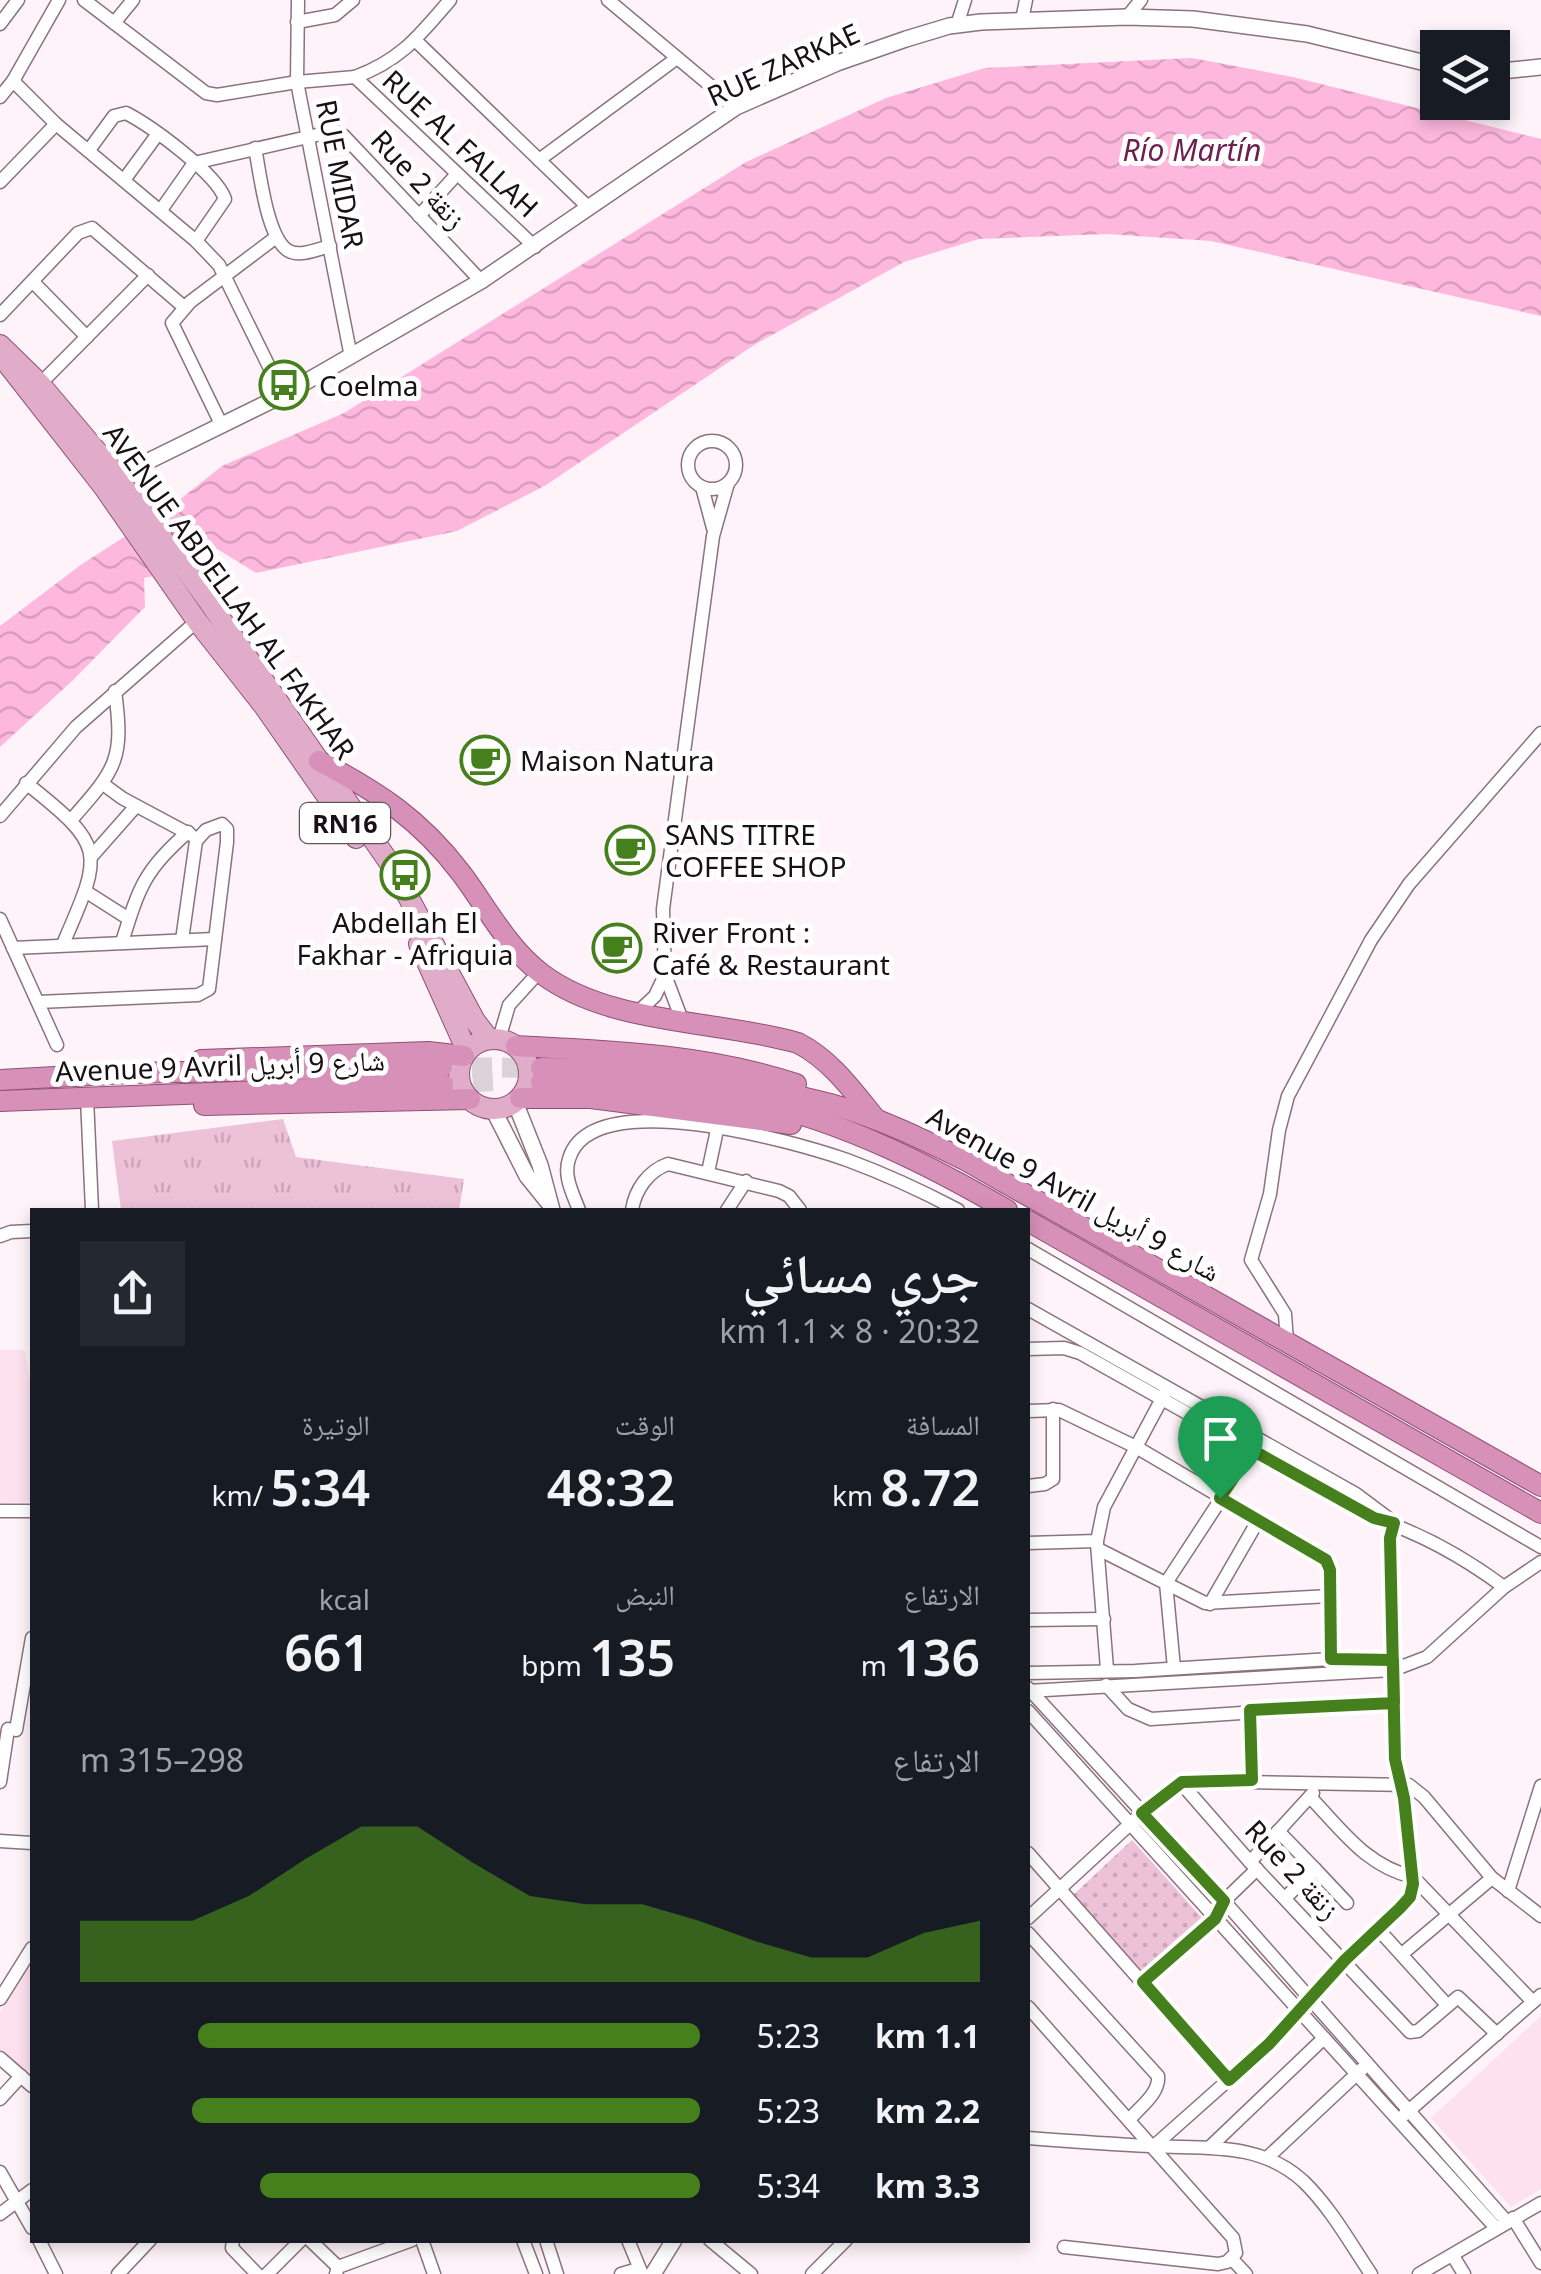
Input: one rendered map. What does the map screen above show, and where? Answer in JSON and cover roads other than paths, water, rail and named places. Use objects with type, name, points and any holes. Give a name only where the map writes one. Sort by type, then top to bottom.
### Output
[{"type":"highway","points":[[319,761],[400,808],[428,834],[539,972],[577,996],[798,1043],[832,1067],[876,1120]]},
{"type":"highway","points":[[501,1042],[685,1058],[737,1067],[794,1083],[832,1105]]},
{"type":"highway","points":[[128,1073],[194,1060],[466,1054]]},
{"type":"highway","name":"Avenue 9 Avril شارع 9 أبريل","points":[[0,1080],[128,1073],[442,1075],[0,1101]]},
{"type":"highway","name":"Avenue 9 Avril شارع 9 أبريل","points":[[1004,1208],[910,1158],[778,1108],[724,1097],[541,1075],[677,1074],[832,1105],[876,1120],[965,1160],[1541,1486]]},
{"type":"highway","points":[[133,1094],[175,1104],[202,1105],[470,1099]]},
{"type":"highway","points":[[517,1100],[590,1098],[672,1106],[853,1135]]},
{"type":"highway","name":"Avenue 9 Avril شارع 9 أبريل","points":[[1030,1223],[1541,1513]]},
{"type":"main road","name":"AVENUE ABDELLAH AL FAKHAR","points":[[0,348],[40,384],[378,869],[419,942],[466,1054]]},
{"type":"main road","name":"AVENUE ABDELLAH AL FAKHAR","points":[[0,348],[21,385],[110,481]]},
{"type":"main road","name":"AVENUE ABDELLAH AL FAKHAR","points":[[201,618],[319,761],[390,865],[475,1021],[501,1042]]},
{"type":"main road","points":[[466,1054],[501,1042]]},
{"type":"main road","name":"RN16","points":[[501,1042],[526,1058],[529,1075],[517,1100]]},
{"type":"main road","name":"RN16","points":[[466,1054],[459,1076],[470,1099]]},
{"type":"main road","points":[[470,1099],[493,1108],[517,1100]]},
{"type":"street","points":[[2,16],[18,0]]},
{"type":"street","points":[[0,96],[13,81],[59,0]]},
{"type":"street","name":"RUE AL FALLAH","points":[[84,0],[206,93],[355,78],[535,247]]},
{"type":"street","points":[[114,23],[133,0]]},
{"type":"street","name":"RUE MIDAR","points":[[298,0],[296,82],[351,357]]},
{"type":"street","points":[[298,22],[335,15],[353,0]]},
{"type":"street","points":[[608,0],[736,107]]},
{"type":"street","points":[[957,25],[965,0]]},
{"type":"street","points":[[1022,20],[1026,0]]},
{"type":"street","points":[[1127,17],[1142,0]]},
{"type":"street","points":[[355,78],[387,64],[416,41],[445,2]]},
{"type":"street","name":"RUE ZARKAE","points":[[110,481],[283,395],[481,281],[736,107],[875,49],[957,25],[1127,17],[1212,20],[1269,28],[1420,62]]},
{"type":"street","points":[[416,41],[590,208]]},
{"type":"street","points":[[539,160],[677,58]]},
{"type":"street","points":[[1510,70],[1541,66]]},
{"type":"street","points":[[13,81],[56,124],[196,240],[225,275],[283,395]]},
{"type":"street","points":[[89,150],[114,116],[131,114],[194,163],[226,199],[196,240]]},
{"type":"street","points":[[0,182],[56,124]]},
{"type":"street","name":"Rue 2 زنقة","points":[[194,163],[325,131],[342,134],[481,281]]},
{"type":"street","points":[[124,180],[158,135]]},
{"type":"street","points":[[255,148],[275,238],[291,252],[330,246]]},
{"type":"street","points":[[160,210],[194,163]]},
{"type":"street","points":[[419,216],[458,174]]},
{"type":"street","points":[[0,315],[78,234],[92,228],[184,308]]},
{"type":"street","points":[[222,426],[172,327],[174,319],[275,238]]},
{"type":"street","points":[[40,384],[148,275]]},
{"type":"street","points":[[33,282],[87,337]]},
{"type":"street","points":[[682,1020],[665,975],[664,888],[713,536],[736,470],[734,455],[724,444],[708,442],[695,448],[688,462],[691,477],[702,487],[712,516],[713,536]]},
{"type":"street","points":[[702,487],[716,489],[728,484]]},
{"type":"street","points":[[0,816],[76,727],[201,618]]},
{"type":"street","points":[[72,819],[103,784],[119,748],[121,732],[115,691]]},
{"type":"street","points":[[1287,1342],[1286,1314],[1251,1260],[1270,1194],[1288,1096],[1371,940],[1396,903],[1541,733]]},
{"type":"street","points":[[26,783],[72,819],[88,842],[85,891],[62,944]]},
{"type":"street","points":[[103,784],[192,836]]},
{"type":"street","points":[[90,857],[136,806]]},
{"type":"street","points":[[38,1002],[204,993],[211,984],[227,830],[222,824],[192,836],[154,862],[145,876],[122,942]]},
{"type":"street","points":[[182,940],[192,836]]},
{"type":"street","points":[[85,891],[129,920]]},
{"type":"street","points":[[0,919],[57,1045]]},
{"type":"street","points":[[13,948],[215,939]]},
{"type":"street","points":[[501,1042],[510,1005],[539,972]]},
{"type":"street","points":[[638,1012],[656,996],[665,975]]},
{"type":"street","points":[[87,1098],[92,1208]]},
{"type":"street","points":[[517,1100],[550,1206]]},
{"type":"street","points":[[493,1108],[527,1176],[550,1206]]},
{"type":"street","points":[[578,1208],[567,1178],[568,1159],[576,1146],[592,1130],[637,1120],[754,1135],[831,1155],[954,1208]]},
{"type":"street","points":[[708,1172],[716,1130]]},
{"type":"street","points":[[633,1208],[641,1186],[653,1171],[678,1165],[779,1190],[793,1207]]},
{"type":"street","points":[[728,1208],[746,1181]]},
{"type":"street","points":[[0,1236],[30,1231]]},
{"type":"street","points":[[1030,1250],[1541,1544]]},
{"type":"street","points":[[1030,1310],[1252,1450],[1374,1518],[1394,1523]]},
{"type":"street","points":[[1064,1348],[1068,1333]]},
{"type":"street","points":[[1030,1349],[1064,1348],[1080,1353],[1165,1392],[1356,1494],[1394,1523],[1504,1587]]},
{"type":"street","points":[[1107,1670],[1097,1545],[1101,1514],[1165,1392]]},
{"type":"street","points":[[1030,1486],[1054,1479],[1054,1409]]},
{"type":"street","points":[[1030,1411],[1054,1409],[1136,1447],[1326,1560],[1330,1570],[1331,1659]]},
{"type":"street","points":[[1174,1668],[1166,1583],[1252,1450]]},
{"type":"street","points":[[0,1511],[30,1510]]},
{"type":"street","points":[[1210,1604],[1258,1519]]},
{"type":"street","points":[[1154,2146],[1300,2013],[1345,1960],[1410,1897],[1413,1877],[1395,1759],[1396,1665],[1390,1538],[1394,1523]]},
{"type":"street","points":[[1030,1543],[1097,1545],[1199,1602],[1210,1604],[1330,1596]]},
{"type":"street","points":[[1030,1690],[1415,1664],[1504,1587],[1541,1562]]},
{"type":"street","points":[[1030,1620],[1104,1619]]},
{"type":"street","points":[[0,1782],[8,1729],[30,1646]]},
{"type":"street","points":[[1030,1672],[1331,1659],[1396,1665]]},
{"type":"street","points":[[1106,1685],[1128,1709],[1151,1718],[1394,1703]]},
{"type":"street","points":[[1030,1692],[1224,1901],[1363,2069],[1541,2262]]},
{"type":"street","points":[[1250,1710],[1252,1780]]},
{"type":"street","points":[[1030,1713],[1300,2013],[1363,2069]]},
{"type":"street","points":[[1030,1916],[1142,1813],[1182,1782],[1252,1780],[1401,1783],[1414,1788],[1492,1878],[1541,1916]]},
{"type":"street","points":[[1143,1982],[1215,1919],[1224,1901],[1322,1781]]},
{"type":"street","name":"Rue 2 زنقة","points":[[1182,1782],[1410,2032],[1418,2031],[1447,2005]]},
{"type":"street","points":[[1508,1891],[1541,1786]]},
{"type":"street","points":[[1310,1797],[1380,1867],[1413,1877],[1537,1998],[1405,2115]]},
{"type":"street","points":[[1278,1832],[1347,1902]]},
{"type":"street","points":[[0,1841],[30,1843]]},
{"type":"street","points":[[1030,1855],[1229,2080]]},
{"type":"street","points":[[1285,1898],[1315,1869]]},
{"type":"street","points":[[1402,1954],[1492,1878]]},
{"type":"street","points":[[1378,1929],[1447,2005],[1460,1998],[1497,2034]]},
{"type":"street","points":[[1030,1935],[1158,2076],[1154,2092],[1129,2120]]},
{"type":"street","points":[[0,1999],[30,1956]]},
{"type":"street","points":[[1030,2009],[1233,2238],[1236,2253],[1232,2259],[1218,2264],[1064,2246]]},
{"type":"street","points":[[1211,2146],[1324,2038]]},
{"type":"street","points":[[0,2058],[30,2084]]},
{"type":"street","points":[[1268,2157],[1363,2069]]},
{"type":"street","points":[[0,2099],[21,2076]]},
{"type":"street","points":[[1034,2138],[1211,2146],[1268,2157],[1303,2182],[1328,2209],[1371,2274]]},
{"type":"street","points":[[0,2172],[30,2224]]},
{"type":"street","points":[[0,2214],[30,2192]]},
{"type":"street","points":[[1420,2274],[1541,2203]]},
{"type":"street","points":[[40,2243],[56,2274]]},
{"type":"street","points":[[118,2274],[147,2243]]},
{"type":"street","points":[[233,2243],[232,2248],[257,2274]]},
{"type":"street","points":[[267,2274],[298,2243]]},
{"type":"street","points":[[313,2243],[337,2270],[404,2243]]},
{"type":"street","points":[[423,2243],[434,2274]]},
{"type":"street","points":[[525,2243],[536,2274]]},
{"type":"street","points":[[547,2243],[557,2274]]},
{"type":"street","points":[[630,2243],[644,2272]]},
{"type":"street","points":[[621,2274],[644,2272],[671,2243]]},
{"type":"street","points":[[714,2243],[751,2274]]},
{"type":"street","points":[[812,2274],[843,2243]]},
{"type":"street","points":[[1453,2256],[1464,2274]]},
{"type":"street","points":[[1232,2259],[1246,2274]]},
{"type":"water","name":"Río Martín","points":[[1192,58],[1293,77],[1420,109],[1420,120],[1465,120],[1541,139],[1541,316],[1211,241],[1107,234],[979,239],[904,262],[754,345],[546,485],[457,531],[256,573],[214,547],[192,568],[144,578],[145,607],[0,747],[0,626],[82,564],[168,509],[222,466],[344,413],[746,162],[886,98],[985,68]]},
{"type":"tunnel","points":[[442,1067],[541,1068]]},
{"type":"tunnel","points":[[443,1084],[495,1081]]},
{"type":"place","name":"Coelma","points":[[284,385]]},
{"type":"place","name":"Maison Natura","points":[[485,760]]},
{"type":"place","name":"SANS TITRE COFFEE SHOP","points":[[630,850]]},
{"type":"place","name":"Abdellah El Fakhar - Afriquia","points":[[405,875]]},
{"type":"place","name":"River Front : Café & Restaurant","points":[[617,948]]}]
